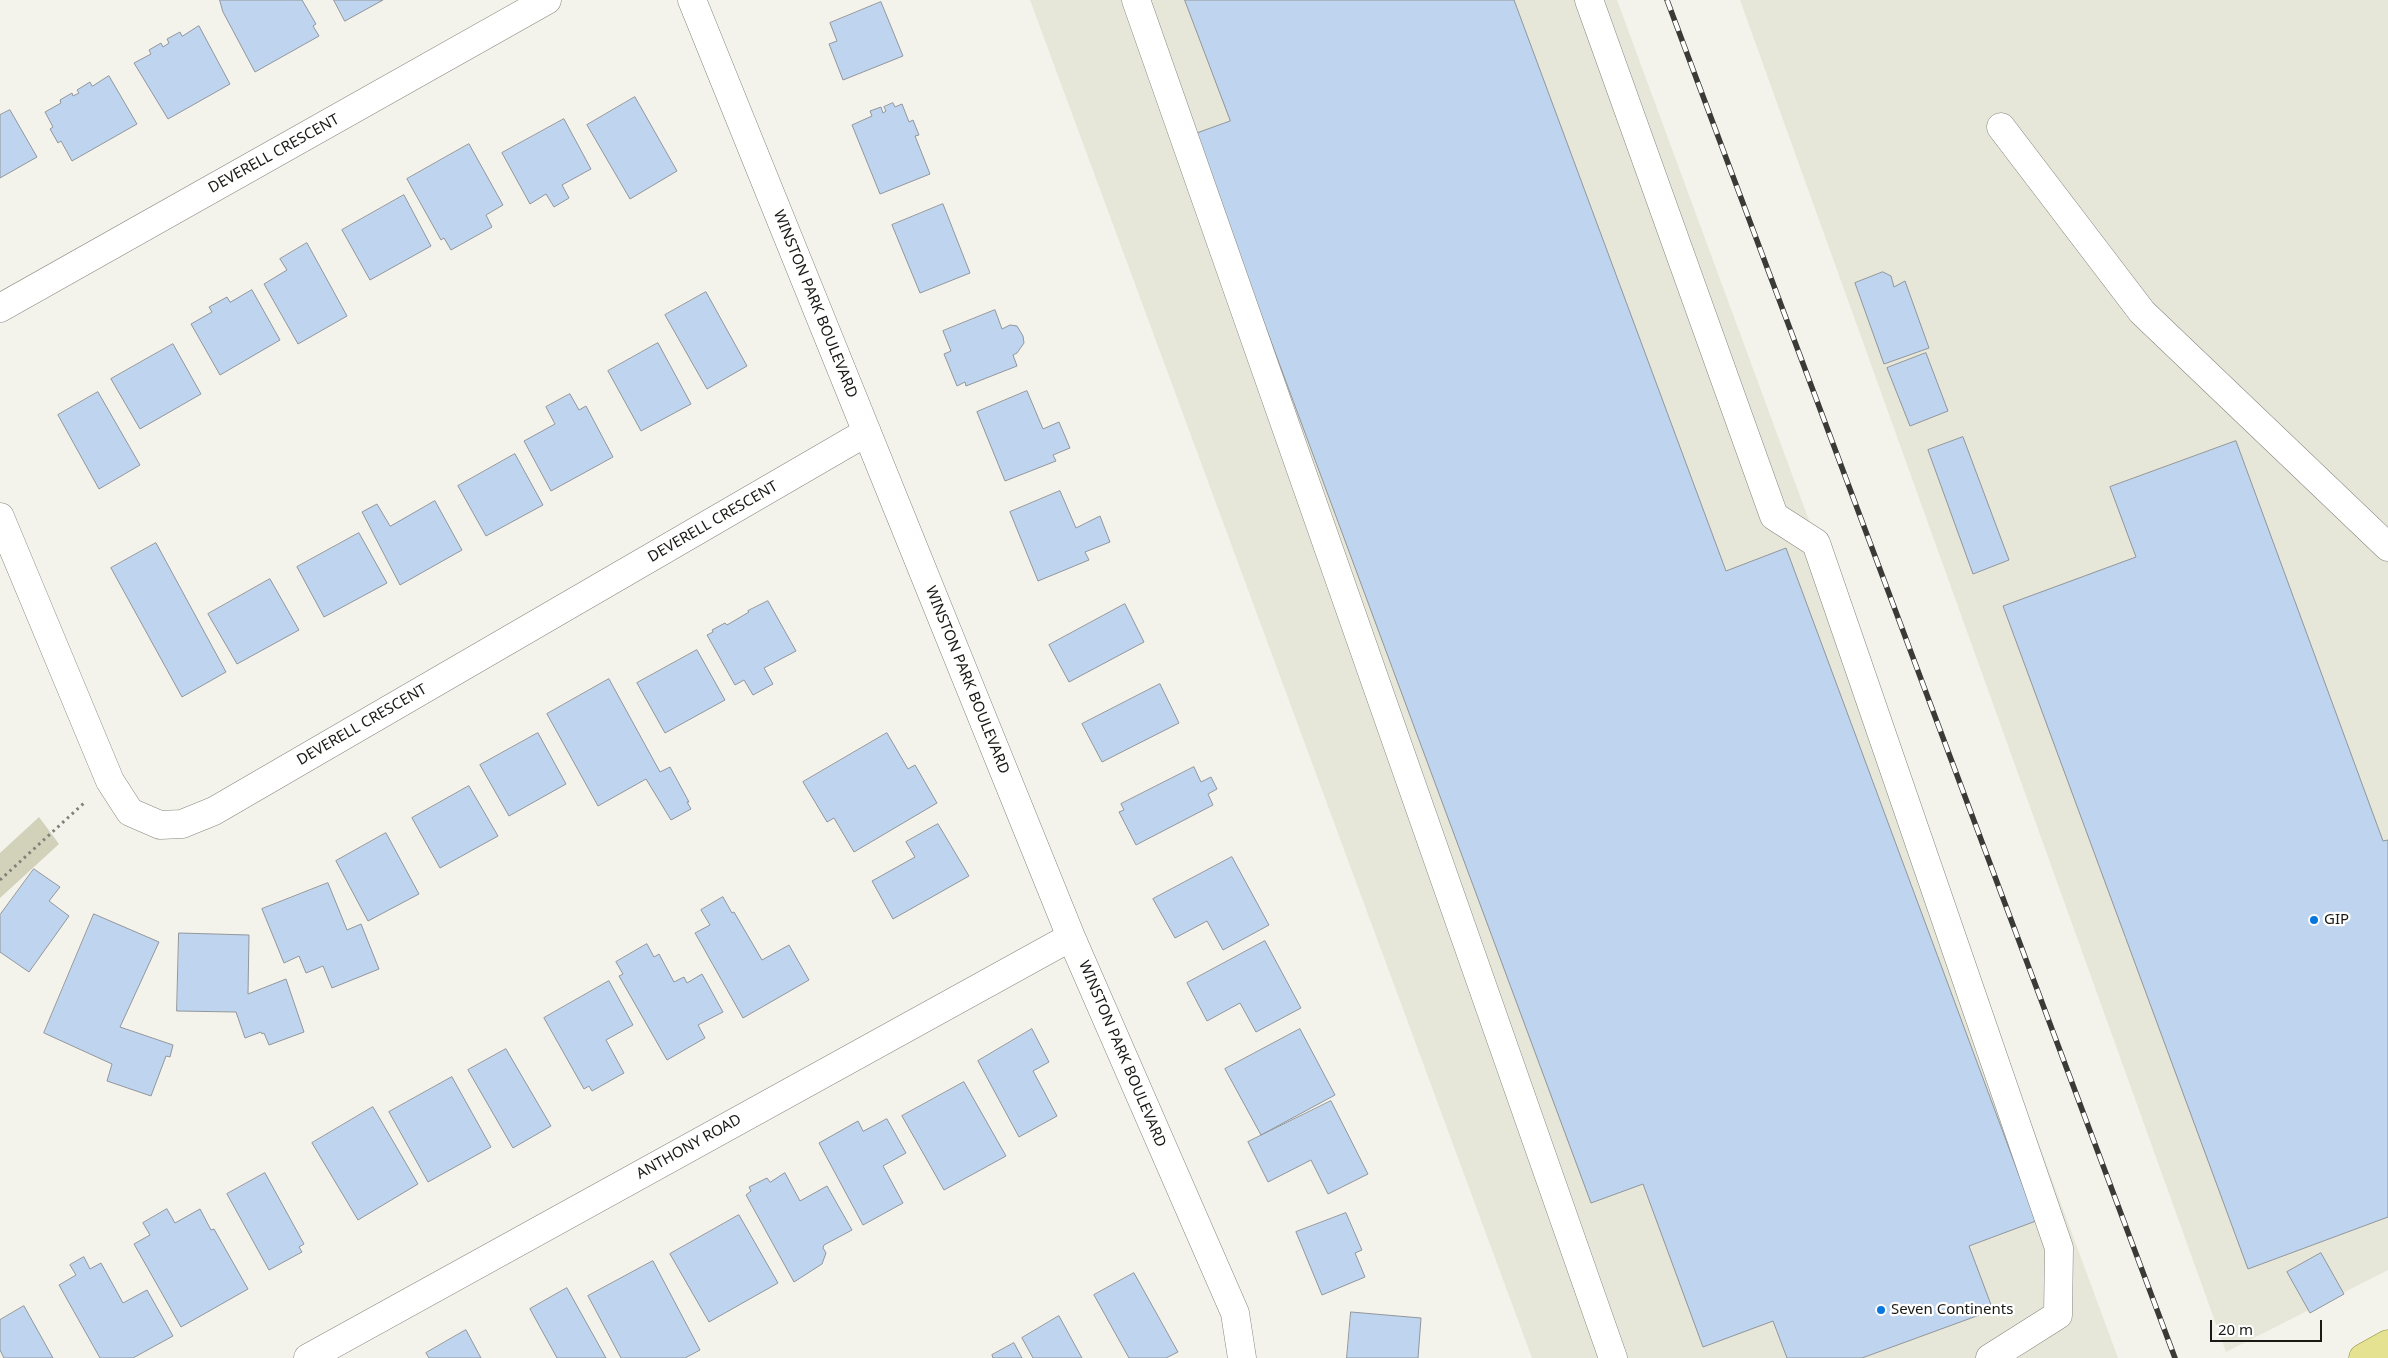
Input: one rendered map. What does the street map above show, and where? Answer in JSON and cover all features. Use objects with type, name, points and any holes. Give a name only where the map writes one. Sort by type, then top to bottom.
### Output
[{"type":"main road","points":[[2364,1358],[2388,1344]]},
{"type":"street","name":"DEVERELL CRESCENT","points":[[0,308],[547,0]]},
{"type":"street","name":"WINSTON PARK BOULEVARD","points":[[692,0],[1071,937],[1235,1313],[1242,1358]]},
{"type":"street","points":[[1136,0],[1613,1358]]},
{"type":"street","points":[[1589,0],[1774,516],[1816,543],[2059,1248],[2058,1315],[1990,1358]]},
{"type":"street","points":[[2001,127],[2142,312],[2388,547]]},
{"type":"street","name":"DEVERELL CRESCENT","points":[[0,517],[110,781],[130,812],[160,826],[182,824],[214,811],[867,432]]},
{"type":"street","name":"ANTHONY ROAD","points":[[308,1358],[1071,937]]},
{"type":"path","points":[[0,880],[110,781]]},
{"type":"shaded area","points":[[1030,0],[1617,0],[2118,1358],[1532,1358]]},
{"type":"shaded area","points":[[1740,0],[2388,0],[2388,1270],[2226,1352]]},
{"type":"green space","points":[[39,817],[59,844],[0,898],[0,853]]},
{"type":"building","points":[[220,0],[302,0],[316,24],[313,26],[319,36],[255,72],[223,12]]},
{"type":"building","points":[[334,0],[383,0],[345,21]]},
{"type":"building","points":[[1185,0],[1514,0],[1726,571],[1786,548],[2036,1221],[1969,1246],[1993,1310],[1862,1358],[1787,1358],[1773,1321],[1703,1347],[1643,1184],[1591,1203],[1194,134],[1230,121]]},
{"type":"building","points":[[881,2],[903,56],[843,80],[829,44],[837,41],[830,23]]},
{"type":"building","points":[[199,26],[230,84],[168,119],[134,63],[151,54],[149,50],[161,43],[163,47],[169,43],[167,39],[180,32],[182,36]]},
{"type":"building","points":[[109,76],[137,124],[72,161],[61,141],[58,143],[50,129],[53,127],[45,112],[61,103],[60,100],[72,93],[73,96],[79,93],[77,90],[90,82],[92,86]]},
{"type":"building","points":[[635,97],[677,171],[630,199],[587,125]]},
{"type":"building","points":[[893,103],[895,107],[902,104],[909,122],[913,120],[919,135],[915,136],[930,174],[880,194],[852,125],[872,116],[870,111],[881,107],[883,113],[886,111],[884,107]]},
{"type":"building","points":[[10,110],[37,157],[0,178],[0,115]]},
{"type":"building","points":[[564,119],[591,169],[562,185],[569,198],[554,207],[546,194],[530,204],[502,153]]},
{"type":"building","points":[[469,144],[503,205],[486,215],[492,227],[451,250],[444,238],[441,240],[407,179]]},
{"type":"building","points":[[404,195],[431,246],[370,280],[342,230]]},
{"type":"building","points":[[943,204],[970,273],[920,293],[892,225]]},
{"type":"building","points":[[307,243],[347,316],[298,344],[264,284],[287,270],[280,259]]},
{"type":"building","points":[[1883,272],[1891,276],[1894,287],[1905,281],[1929,348],[1884,364],[1855,283]]},
{"type":"building","points":[[252,290],[280,340],[220,375],[191,324],[212,312],[209,307],[227,297],[230,302]]},
{"type":"building","points":[[706,292],[747,366],[707,389],[665,315]]},
{"type":"building","points":[[995,310],[1002,329],[1010,325],[1017,326],[1023,336],[1024,343],[1017,353],[1013,355],[1017,366],[966,386],[965,382],[957,386],[944,354],[951,351],[943,331]]},
{"type":"building","points":[[658,343],[691,404],[641,431],[608,371]]},
{"type":"building","points":[[173,344],[201,394],[140,429],[111,379]]},
{"type":"building","points":[[1926,353],[1948,411],[1910,426],[1887,368]]},
{"type":"building","points":[[1027,391],[1043,429],[1059,422],[1070,448],[1053,455],[1056,461],[1005,481],[977,412]]},
{"type":"building","points":[[98,392],[140,465],[99,489],[58,415]]},
{"type":"building","points":[[570,394],[579,410],[586,406],[613,457],[551,491],[524,441],[555,424],[546,407]]},
{"type":"building","points":[[1963,437],[2009,560],[1973,574],[1928,450]]},
{"type":"building","points":[[2236,441],[2383,841],[2388,840],[2388,1217],[2248,1269],[2003,606],[2136,557],[2110,487]]},
{"type":"building","points":[[515,454],[543,505],[486,536],[458,486]]},
{"type":"building","points":[[1060,491],[1076,528],[1100,516],[1110,542],[1085,552],[1089,560],[1038,581],[1010,512]]},
{"type":"building","points":[[435,501],[462,550],[400,585],[362,512],[377,504],[390,526]]},
{"type":"building","points":[[359,533],[387,583],[324,617],[297,567]]},
{"type":"building","points":[[156,543],[226,672],[182,697],[111,568]]},
{"type":"building","points":[[270,579],[299,630],[237,664],[208,614]]},
{"type":"building","points":[[768,601],[796,651],[764,668],[773,684],[753,695],[744,680],[735,685],[707,635],[713,632],[712,630],[725,623],[727,625]]},
{"type":"building","points":[[1125,604],[1144,642],[1069,682],[1049,645]]},
{"type":"building","points":[[697,650],[725,700],[665,733],[637,683]]},
{"type":"building","points":[[609,679],[660,772],[670,767],[689,802],[687,802],[691,809],[671,820],[646,779],[598,806],[547,714]]},
{"type":"building","points":[[1160,684],[1179,723],[1102,762],[1082,724]]},
{"type":"building","points":[[538,733],[566,784],[509,816],[480,765]]},
{"type":"building","points":[[887,733],[908,769],[915,765],[937,803],[854,852],[834,818],[827,822],[803,782]]},
{"type":"building","points":[[1194,767],[1201,782],[1211,777],[1217,789],[1208,794],[1213,805],[1136,845],[1119,812],[1124,810],[1121,804]]},
{"type":"building","points":[[469,786],[498,836],[440,868],[412,818]]},
{"type":"building","points":[[938,824],[969,876],[893,919],[872,881],[915,857],[906,842]]},
{"type":"building","points":[[386,833],[419,894],[368,921],[336,861]]},
{"type":"building","points":[[1232,857],[1269,925],[1223,950],[1207,921],[1175,938],[1153,899]]},
{"type":"building","points":[[34,869],[60,887],[49,901],[69,916],[29,972],[0,952],[0,915]]},
{"type":"building","points":[[328,883],[347,930],[361,924],[379,969],[332,988],[323,966],[306,973],[299,956],[284,963],[262,909]]},
{"type":"building","points":[[723,897],[762,960],[789,945],[809,980],[743,1018],[695,933],[710,925],[701,910]]},
{"type":"building","points":[[94,914],[159,942],[120,1027],[173,1045],[170,1057],[166,1056],[151,1096],[107,1081],[112,1064],[44,1033]]},
{"type":"building","points":[[179,933],[249,935],[248,994],[286,979],[304,1032],[269,1045],[264,1033],[262,1034],[261,1032],[245,1038],[236,1012],[177,1011]]},
{"type":"building","points":[[1265,941],[1301,1008],[1256,1032],[1240,1003],[1207,1021],[1187,983]]},
{"type":"building","points":[[647,944],[654,957],[659,954],[674,982],[684,977],[687,983],[702,974],[723,1012],[698,1025],[705,1038],[667,1060],[619,976],[623,974],[616,962]]},
{"type":"building","points":[[609,981],[633,1025],[606,1040],[624,1073],[592,1091],[589,1086],[584,1089],[544,1018]]},
{"type":"building","points":[[1032,1029],[1049,1062],[1033,1071],[1057,1116],[1019,1137],[978,1061]]},
{"type":"building","points":[[1300,1029],[1335,1095],[1261,1135],[1225,1069]]},
{"type":"building","points":[[506,1049],[551,1126],[513,1148],[468,1070]]},
{"type":"building","points":[[452,1077],[491,1147],[428,1182],[389,1112]]},
{"type":"building","points":[[964,1082],[1006,1156],[944,1190],[902,1116]]},
{"type":"building","points":[[1331,1101],[1368,1174],[1328,1194],[1311,1160],[1268,1182],[1248,1142]]},
{"type":"building","points":[[373,1107],[418,1184],[358,1220],[312,1143]]},
{"type":"building","points":[[887,1119],[906,1153],[883,1166],[903,1203],[863,1225],[819,1143],[858,1121],[863,1131]]},
{"type":"building","points":[[265,1173],[304,1244],[299,1247],[302,1252],[269,1270],[227,1194]]},
{"type":"building","points":[[785,1173],[800,1201],[827,1186],[852,1230],[824,1245],[823,1248],[826,1253],[822,1264],[794,1282],[746,1195],[751,1191],[749,1187],[767,1178],[770,1182]]},
{"type":"building","points":[[167,1209],[175,1223],[200,1209],[211,1230],[214,1229],[248,1289],[181,1327],[134,1244],[150,1235],[143,1223]]},
{"type":"building","points":[[1346,1213],[1362,1250],[1355,1253],[1365,1277],[1322,1295],[1296,1232]]},
{"type":"building","points":[[739,1215],[778,1283],[709,1322],[670,1254]]},
{"type":"building","points":[[2321,1253],[2344,1294],[2310,1313],[2287,1272]]},
{"type":"building","points":[[84,1257],[90,1269],[101,1263],[123,1303],[147,1290],[173,1336],[133,1358],[100,1358],[59,1285],[76,1275],[70,1265]]},
{"type":"building","points":[[653,1261],[700,1350],[685,1358],[621,1358],[588,1296]]},
{"type":"building","points":[[1134,1273],[1178,1352],[1166,1358],[1129,1358],[1094,1295]]},
{"type":"building","points":[[567,1288],[606,1358],[557,1358],[530,1309]]},
{"type":"building","points":[[24,1306],[53,1358],[4,1358],[0,1350],[0,1320]]},
{"type":"building","points":[[1351,1312],[1421,1318],[1418,1358],[1347,1358]]},
{"type":"building","points":[[1059,1316],[1082,1358],[1033,1358],[1022,1338]]},
{"type":"building","points":[[466,1330],[481,1358],[429,1358],[426,1353]]},
{"type":"building","points":[[1014,1343],[1022,1358],[993,1358],[992,1355]]},
{"type":"railway","points":[[1667,0],[2175,1358]]},
{"type":"place","name":"GIP","points":[[2314,920]]},
{"type":"place","name":"Seven Continents","points":[[1881,1310]]}]
